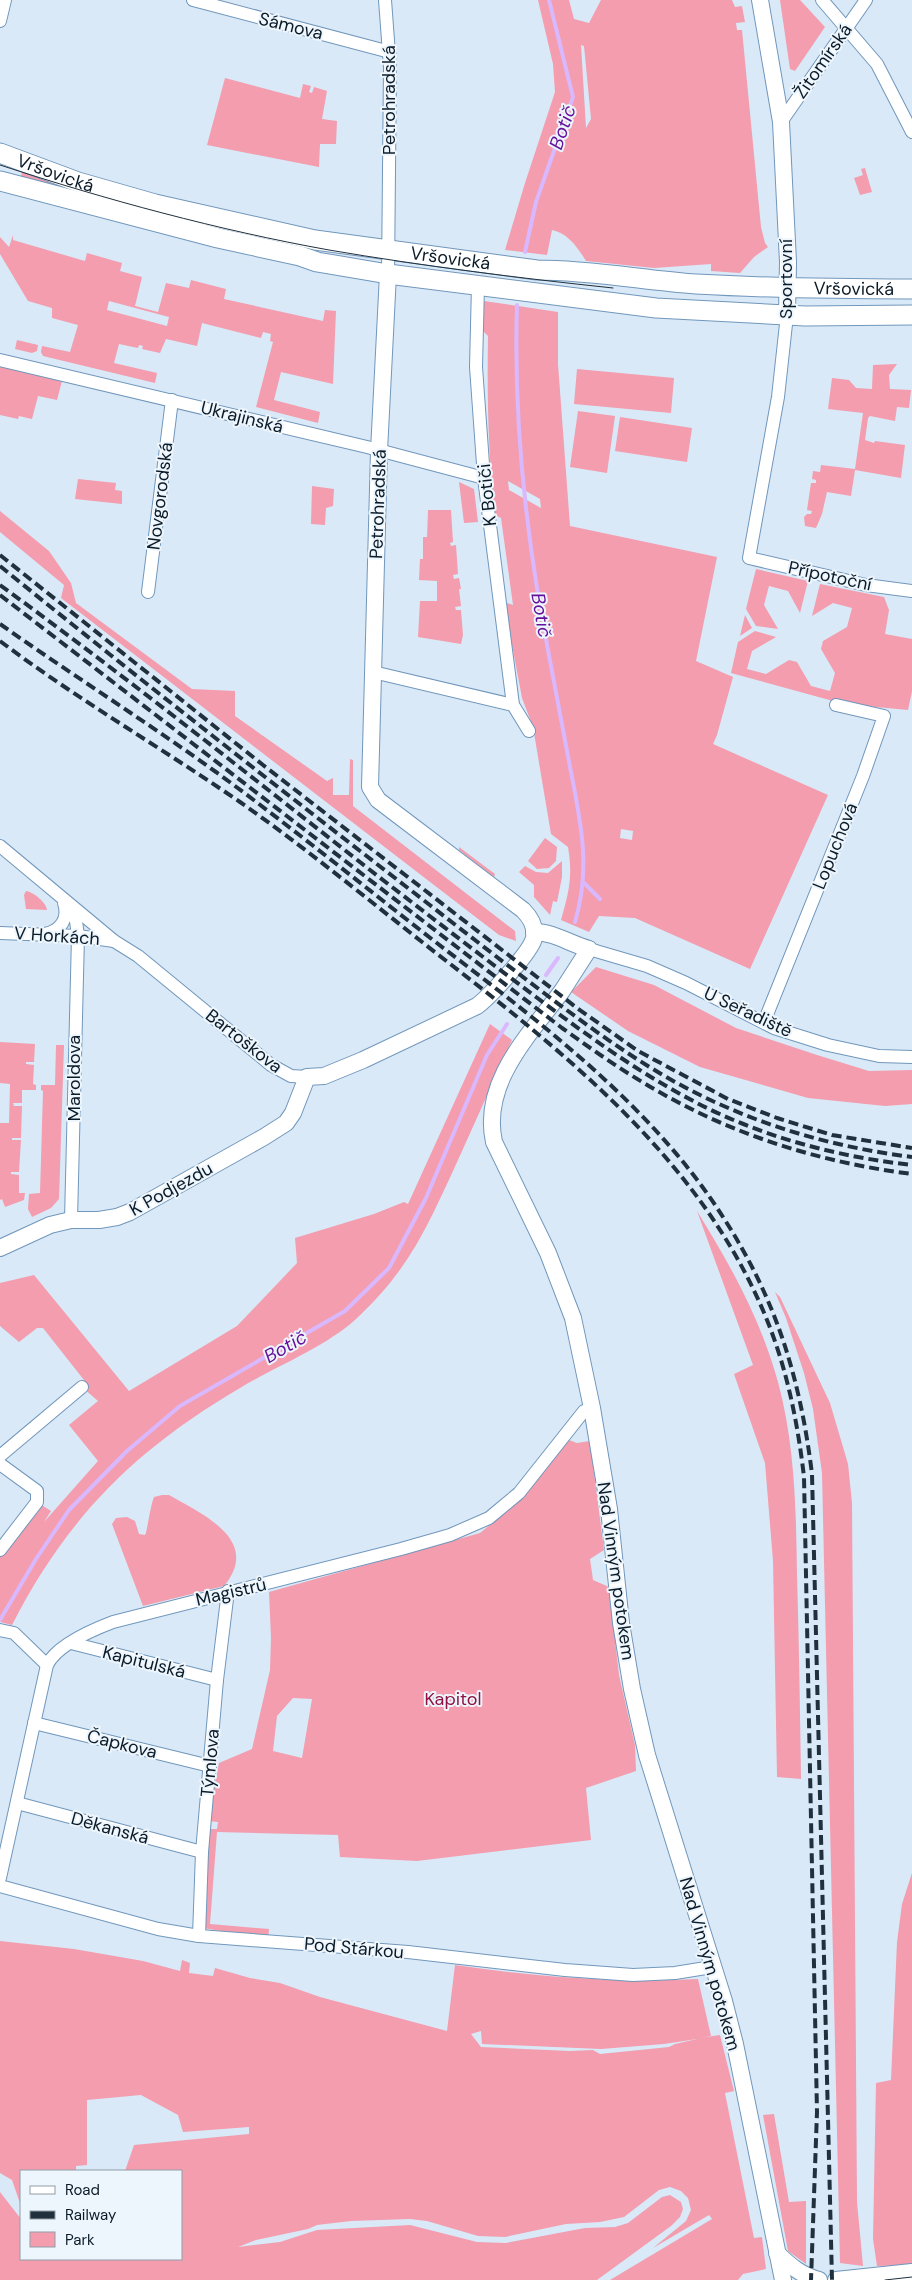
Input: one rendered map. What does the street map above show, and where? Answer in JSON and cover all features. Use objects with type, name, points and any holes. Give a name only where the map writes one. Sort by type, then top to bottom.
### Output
[{"type":"main road","name":"Vršovická","points":[[0,153],[90,185],[194,214],[315,240],[388,251],[537,270],[695,284],[787,288],[912,289]]},
{"type":"main road","name":"Vršovická","points":[[0,181],[317,262],[388,274],[627,305],[787,315],[912,315]]},
{"type":"main road","points":[[84,204],[90,185]]},
{"type":"street","points":[[0,21],[5,0]]},
{"type":"street","name":"Sámova","points":[[193,0],[390,52]]},
{"type":"street","name":"Petrohradská","points":[[385,0],[390,52],[388,274],[369,781],[378,800],[523,910],[531,921],[534,932]]},
{"type":"street","name":"Sportovní","points":[[749,558],[778,397],[787,315],[781,122],[760,0]]},
{"type":"street","points":[[822,0],[878,64],[912,132]]},
{"type":"street","name":"Žitomírská","points":[[781,122],[866,0]]},
{"type":"street","name":"K Botiči","points":[[478,285],[476,367],[484,478],[513,705],[529,731]]},
{"type":"street","name":"Ukrajinská","points":[[0,360],[172,400],[484,478]]},
{"type":"street","name":"Novgorodská","points":[[148,592],[172,400]]},
{"type":"street","name":"Přípotoční","points":[[749,558],[866,584],[912,591]]},
{"type":"street","points":[[373,672],[513,705]]},
{"type":"street","name":"Lopuchová","points":[[764,1022],[863,776],[884,716],[836,704]]},
{"type":"street","name":"Bartoškova","points":[[0,846],[114,941],[134,952],[278,1070],[291,1076],[307,1078],[324,1076],[354,1064],[477,1006],[522,956],[533,941],[534,932]]},
{"type":"street","points":[[43,935],[54,931],[65,919],[66,909],[59,895]]},
{"type":"street","name":"Bartoškova","points":[[59,895],[76,920],[78,936]]},
{"type":"street","name":"V Horkách","points":[[0,932],[78,936],[114,941]]},
{"type":"street","points":[[534,932],[549,933],[572,945],[589,949]]},
{"type":"street","name":"Maroldova","points":[[71,1220],[78,936]]},
{"type":"street","name":"U Seřadiště","points":[[589,949],[624,957],[647,966],[774,1028],[828,1045],[879,1056],[912,1056]]},
{"type":"street","name":"Nad Vinným potokem","points":[[589,949],[504,1073],[494,1102],[491,1128],[494,1142],[560,1283],[573,1318],[592,1408],[609,1510],[621,1623],[632,1689],[647,1755],[735,2044],[783,2280]]},
{"type":"street","name":"K Podjezdu","points":[[0,1248],[50,1225],[71,1220],[117,1218],[130,1212],[286,1123],[293,1113],[307,1078]]},
{"type":"street","points":[[0,1456],[82,1387]]},
{"type":"street","name":"Magistrů","points":[[0,1878],[48,1665],[56,1651],[113,1622],[228,1591],[277,1581],[392,1552],[450,1535],[489,1518],[520,1492],[584,1411],[592,1408]]},
{"type":"street","points":[[0,1464],[38,1491],[37,1502],[0,1550]]},
{"type":"street","name":"Týmlova","points":[[199,1936],[202,1852],[216,1680],[228,1591]]},
{"type":"street","points":[[4,1631],[14,1633],[48,1665]]},
{"type":"street","name":"Kapitulská","points":[[71,1643],[216,1680]]},
{"type":"street","name":"Čapkova","points":[[34,1723],[210,1766]]},
{"type":"street","name":"Děkanská","points":[[17,1803],[202,1852]]},
{"type":"street","name":"Pod Stárkou","points":[[0,1886],[158,1929],[199,1936],[408,1952],[565,1970],[633,1975],[675,1974],[712,1967]]},
{"type":"street","points":[[777,2252],[792,2268],[807,2277],[819,2280]]},
{"type":"street","points":[[836,2280],[912,2272]]},
{"type":"green space","points":[[538,0],[569,0],[574,19],[589,23],[601,0],[732,0],[735,7],[742,6],[745,22],[736,23],[737,30],[742,30],[761,227],[765,243],[768,247],[754,257],[740,273],[711,271],[711,264],[654,268],[586,261],[568,238],[552,230],[547,255],[505,250],[555,92],[553,64]],"holes":[[[581,45],[584,46],[591,119],[586,128]]]},
{"type":"green space","points":[[780,0],[800,0],[825,27],[795,71],[790,69]]},
{"type":"green space","points":[[225,78],[300,98],[303,84],[311,86],[309,92],[312,93],[314,87],[327,91],[322,119],[337,121],[336,144],[320,144],[319,167],[207,145]]},
{"type":"green space","points":[[865,168],[872,192],[860,195],[854,178],[863,175],[861,169]]},
{"type":"green space","points":[[23,169],[79,187],[76,197],[20,180]]},
{"type":"green space","points":[[13,235],[13,240],[85,261],[87,253],[122,263],[120,271],[142,277],[135,306],[158,312],[166,283],[189,288],[191,280],[226,289],[224,299],[323,321],[325,310],[336,311],[333,384],[281,372],[274,400],[320,412],[318,423],[256,407],[273,342],[270,341],[271,334],[263,332],[261,338],[202,323],[197,346],[166,339],[160,353],[142,349],[143,346],[139,345],[138,348],[119,344],[114,363],[157,373],[155,383],[43,356],[41,352],[42,346],[70,352],[78,325],[52,318],[52,308],[28,301],[0,254],[0,237],[9,247]],"holes":[[[109,301],[169,317],[167,326],[107,310]]]},
{"type":"green space","points":[[484,301],[558,312],[558,364],[570,526],[717,557],[696,661],[733,677],[713,744],[828,795],[750,969],[635,918],[599,916],[589,932],[561,920],[569,884],[568,847],[551,834],[533,727],[522,698],[504,602],[513,605],[501,518],[495,515],[488,426],[488,336],[483,331]],"holes":[[[508,481],[540,499],[541,508],[509,490]],[[621,829],[633,831],[632,840],[620,838]]]},
{"type":"green space","points":[[17,340],[38,345],[37,351],[32,353],[15,349]]},
{"type":"green space","points":[[897,364],[889,375],[890,389],[911,390],[909,408],[897,407],[895,421],[870,416],[868,418],[865,440],[874,443],[875,441],[905,445],[901,478],[855,470],[851,496],[827,492],[822,514],[816,528],[805,526],[804,517],[807,514],[811,514],[812,511],[807,510],[811,483],[816,483],[816,480],[812,479],[813,471],[820,472],[821,465],[855,469],[863,413],[828,409],[832,378],[849,380],[856,388],[872,389],[873,365]]},
{"type":"green space","points":[[0,366],[62,381],[57,400],[38,396],[32,419],[19,416],[18,419],[0,415]]},
{"type":"green space","points":[[577,369],[674,378],[671,413],[574,404]]},
{"type":"green space","points":[[578,411],[615,416],[607,473],[570,467]]},
{"type":"green space","points":[[620,417],[692,428],[687,462],[615,451]]},
{"type":"green space","points":[[78,479],[116,483],[115,490],[122,491],[122,504],[75,499]]},
{"type":"green space","points":[[459,482],[474,489],[478,522],[464,523]]},
{"type":"green space","points":[[312,486],[334,489],[333,506],[326,508],[325,525],[311,524]]},
{"type":"green space","points":[[428,510],[451,510],[453,542],[450,543],[451,546],[456,545],[458,574],[453,575],[454,579],[459,578],[461,589],[459,589],[461,606],[455,607],[456,610],[461,610],[463,635],[461,644],[418,637],[420,601],[437,601],[437,581],[419,580],[420,559],[423,559],[423,537],[427,537]]},
{"type":"green space","points":[[0,511],[49,551],[71,583],[76,603],[192,689],[235,691],[235,716],[327,781],[333,778],[333,795],[349,795],[350,759],[353,760],[353,806],[515,931],[516,941],[499,935],[61,598],[64,585],[0,532]]},
{"type":"green space","points":[[756,569],[808,581],[800,613],[788,591],[769,586],[764,605],[778,629],[756,626],[746,609]]},
{"type":"green space","points":[[820,584],[884,597],[889,610],[885,634],[912,639],[912,691],[908,710],[844,704],[731,673],[738,642],[755,631],[776,637],[752,651],[747,669],[766,674],[789,660],[797,662],[811,686],[830,691],[835,673],[821,649],[823,641],[847,627],[852,608],[833,603],[812,616]]},
{"type":"green space","points":[[745,615],[752,628],[740,636]]},
{"type":"green space","points":[[545,838],[557,847],[556,861],[549,868],[537,869],[528,861]]},
{"type":"green space","points":[[459,847],[495,874],[494,877],[459,850]]},
{"type":"green space","points":[[562,861],[562,877],[557,902],[553,901],[550,915],[534,897],[534,885],[519,872],[525,866],[536,872],[548,873]]},
{"type":"green space","points":[[26,891],[39,898],[47,910],[26,909],[24,895]]},
{"type":"green space","points":[[596,967],[654,985],[736,1028],[817,1055],[869,1071],[912,1070],[912,1104],[885,1106],[808,1098],[700,1067],[628,1031],[571,992]]},
{"type":"green space","points":[[490,1024],[512,1040],[427,1226],[404,1264],[390,1282],[356,1319],[329,1339],[240,1388],[203,1411],[137,1461],[81,1519],[56,1551],[33,1586],[12,1625],[0,1622],[0,1550],[37,1502],[51,1511],[44,1522],[98,1461],[69,1425],[98,1401],[82,1387],[84,1380],[43,1328],[37,1328],[19,1342],[0,1326],[0,1283],[34,1275],[129,1391],[237,1326],[297,1263],[295,1238],[374,1214],[404,1202],[408,1204]]},
{"type":"green space","points":[[0,1042],[35,1044],[34,1062],[26,1062],[26,1064],[34,1065],[33,1084],[36,1085],[36,1090],[22,1090],[22,1103],[13,1103],[14,1106],[22,1106],[21,1138],[12,1138],[12,1140],[21,1140],[19,1172],[11,1172],[11,1174],[19,1175],[19,1193],[25,1193],[24,1200],[5,1207],[2,1199],[0,1200],[0,1123],[9,1123],[10,1084],[0,1083]]},
{"type":"green space","points":[[56,1045],[64,1045],[59,1199],[51,1208],[32,1217],[28,1209],[29,1194],[40,1193],[43,1091],[41,1090],[41,1085],[55,1085]]},
{"type":"green space","points":[[697,1211],[722,1252],[754,1315],[771,1359],[784,1406],[794,1478],[801,1779],[777,1777],[773,1561],[765,1463],[734,1374],[753,1365]]},
{"type":"green space","points":[[775,1292],[780,1297],[830,1403],[848,1464],[852,1503],[857,2202],[863,2266],[840,2263],[822,1473],[813,1409],[804,1373],[786,1318]]},
{"type":"green space","name":"Kapitol","points":[[569,1440],[577,1443],[590,1441],[604,1550],[590,1559],[593,1580],[609,1587],[619,1675],[635,1745],[636,1771],[586,1788],[591,1840],[417,1861],[340,1857],[338,1835],[217,1832],[210,1924],[269,1929],[268,1939],[197,1927],[207,1829],[217,1829],[218,1822],[208,1821],[219,1763],[252,1749],[270,1670],[269,1592],[480,1533],[513,1506]],"holes":[[[293,1698],[312,1699],[302,1758],[273,1751],[277,1716]]]},
{"type":"green space","points":[[169,1495],[197,1511],[223,1530],[232,1542],[236,1555],[234,1570],[224,1586],[143,1606],[112,1524],[116,1518],[127,1517],[135,1521],[139,1534],[145,1535],[154,1497]]},
{"type":"green space","points":[[912,1873],[912,2265],[877,2266],[873,2239],[876,2083],[891,2080],[897,1942],[902,1904]]},
{"type":"green space","points":[[0,1941],[74,1949],[143,1961],[180,1971],[182,1960],[190,1963],[189,1973],[213,1976],[215,1968],[250,1978],[280,1983],[320,1997],[447,2031],[455,1965],[515,1973],[576,1978],[698,1979],[711,2036],[700,2038],[720,2035],[734,2091],[725,2093],[754,2238],[762,2237],[766,2269],[743,2274],[738,2280],[610,2280],[712,2219],[709,2215],[653,2248],[686,2221],[691,2210],[688,2198],[681,2191],[670,2187],[659,2190],[624,2217],[600,2222],[566,2224],[505,2237],[478,2236],[427,2221],[410,2219],[351,2221],[317,2225],[308,2229],[256,2240],[238,2247],[280,2242],[317,2230],[410,2225],[477,2242],[506,2243],[585,2228],[615,2227],[628,2223],[662,2197],[670,2195],[681,2202],[683,2209],[680,2217],[671,2226],[597,2280],[0,2280],[0,2192],[20,2218],[20,2260],[182,2260],[182,2170],[125,2170],[134,2145],[249,2134],[249,2127],[183,2132],[178,2115],[141,2095],[87,2100],[87,2165],[76,2166],[76,2170],[20,2170],[20,2203],[12,2180],[0,2173]],"holes":[[[481,2031],[482,2044],[601,2049],[664,2044],[697,2039],[669,2047],[600,2054],[593,2050],[570,2051],[481,2047],[471,2034]]]},
{"type":"green space","points":[[774,2114],[789,2202],[806,2201],[806,2264],[788,2251],[763,2115]]},
{"type":"waterway","name":"Botič","points":[[525,252],[536,202],[573,97],[549,0]]},
{"type":"waterway","name":"Botič","points":[[517,305],[518,411],[527,518],[540,608],[582,836],[583,878],[575,922]]},
{"type":"waterway","points":[[584,883],[600,899]]},
{"type":"waterway","name":"Botič","points":[[546,975],[558,958]]},
{"type":"waterway","name":"Botič","points":[[0,1620],[36,1559],[69,1510],[127,1451],[180,1406],[345,1311],[389,1268],[426,1198],[487,1055],[507,1024]]},
{"type":"tram line","points":[[0,165],[163,213],[287,242],[435,266],[613,288]]},
{"type":"tram line","points":[[885,2280],[912,2277]]},
{"type":"railway","points":[[0,555],[263,765],[577,1008],[638,1051],[728,1099],[777,1118],[832,1135],[912,1148]]},
{"type":"railway","points":[[0,566],[326,825],[565,1009],[632,1056],[702,1096],[771,1125],[841,1145],[912,1157]]},
{"type":"railway","points":[[0,585],[144,693],[497,967],[575,1026],[634,1067],[697,1103],[748,1126],[829,1151],[912,1165]]},
{"type":"railway","points":[[0,595],[562,1028],[623,1070],[675,1101],[707,1117],[773,1143],[842,1162],[912,1174]]},
{"type":"railway","points":[[0,624],[244,792],[552,1033],[590,1066],[662,1137],[694,1176],[723,1217],[758,1278],[783,1340],[793,1372],[807,1438],[812,1474],[832,2280]]},
{"type":"railway","points":[[0,641],[59,683],[240,802],[290,838],[535,1032],[583,1073],[671,1163],[709,1213],[742,1267],[769,1325],[782,1362],[799,1438],[804,1477],[817,2112],[811,2280]]}]
